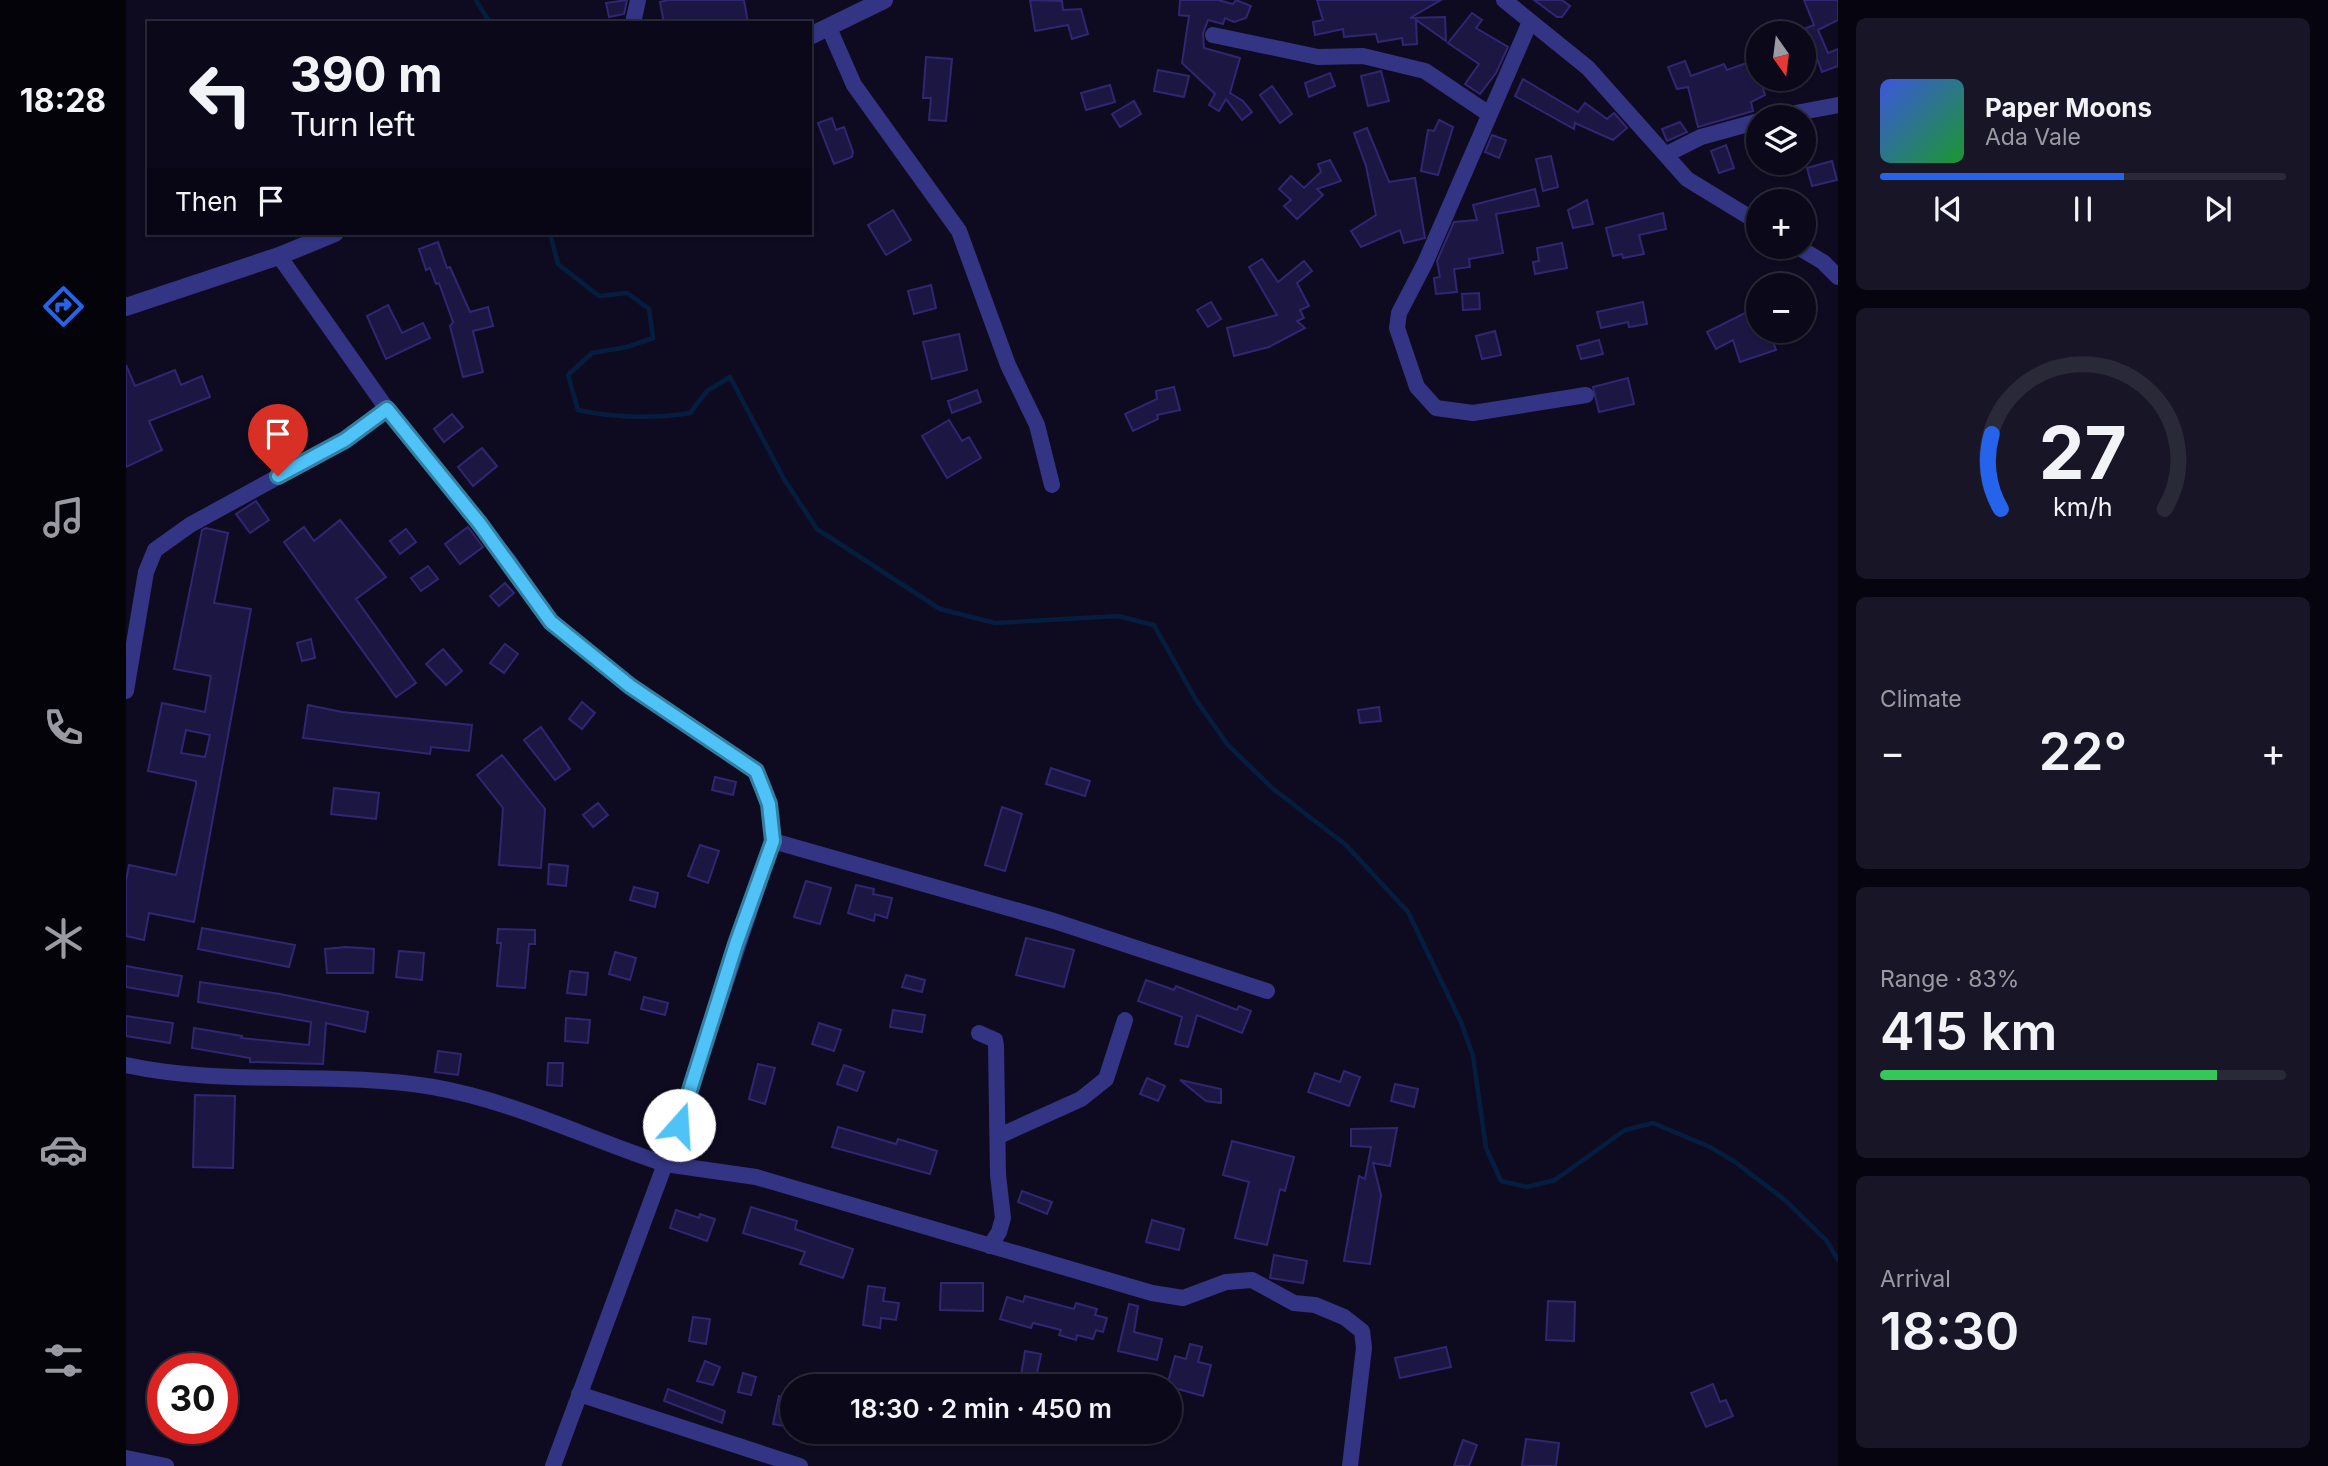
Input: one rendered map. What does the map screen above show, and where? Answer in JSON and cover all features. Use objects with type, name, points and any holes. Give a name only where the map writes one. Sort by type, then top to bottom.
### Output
[{"type":"street","points":[[633,21],[638,0]]},
{"type":"street","points":[[812,35],[884,0]]},
{"type":"street","points":[[1504,0],[1588,68],[1687,179],[1746,215]]},
{"type":"street","points":[[1530,22],[1425,263],[1399,313],[1397,328],[1417,387],[1436,408],[1457,413],[1586,395]]},
{"type":"street","points":[[829,28],[854,85],[959,231],[1008,365],[1037,425],[1052,485]]},
{"type":"street","points":[[1213,35],[1318,57],[1363,56],[1425,71],[1489,114]]},
{"type":"street","points":[[1816,109],[1838,105]]},
{"type":"street","points":[[1667,154],[1701,137],[1746,125]]},
{"type":"street","points":[[126,307],[279,256],[330,235]]},
{"type":"street","points":[[279,256],[387,409],[468,508],[551,622],[630,686],[756,771],[769,804],[773,841],[665,1164],[553,1466]]},
{"type":"street","points":[[1816,258],[1838,277]]},
{"type":"street","points":[[126,691],[146,572],[155,550],[190,525],[345,440],[387,409]]},
{"type":"street","points":[[773,841],[1055,920],[1267,991]]},
{"type":"street","points":[[999,1136],[1080,1099],[1106,1079],[1125,1020]]},
{"type":"street","points":[[979,1033],[995,1040],[996,1046],[998,1175],[1003,1218],[999,1232],[990,1246]]},
{"type":"street","points":[[126,1065],[163,1073],[374,1081],[435,1087],[565,1124],[602,1143],[665,1164],[756,1177],[1152,1293],[1183,1298],[1226,1282],[1252,1280],[1294,1303],[1315,1305],[1344,1317],[1362,1331],[1364,1348],[1350,1466]]},
{"type":"street","points":[[579,1394],[800,1466]]},
{"type":"street","points":[[126,1458],[166,1466]]},
{"type":"building","points":[[627,0],[624,14],[609,17],[606,3]]},
{"type":"building","points":[[744,0],[748,21],[664,21],[660,2]]},
{"type":"building","points":[[1030,0],[1062,1],[1063,10],[1081,9],[1088,34],[1072,39],[1068,25],[1035,31]]},
{"type":"building","points":[[1180,0],[1218,0],[1233,4],[1236,0],[1251,6],[1246,18],[1234,22],[1225,18],[1223,24],[1208,20],[1203,34],[1204,48],[1240,58],[1230,93],[1243,101],[1252,112],[1242,120],[1226,99],[1219,111],[1209,105],[1215,94],[1182,63],[1189,16],[1179,15]]},
{"type":"building","points":[[1317,0],[1441,0],[1410,18],[1445,17],[1446,41],[1416,20],[1417,44],[1403,45],[1402,38],[1378,42],[1376,34],[1344,37],[1343,29],[1315,35],[1313,22],[1323,20]]},
{"type":"building","points":[[1534,0],[1562,0],[1570,6],[1562,17],[1557,17]]},
{"type":"building","points":[[1804,0],[1838,0],[1838,20],[1818,30],[1828,53],[1838,49],[1838,66],[1822,72],[1816,56],[1816,21],[1812,21]]},
{"type":"building","points":[[1472,13],[1482,20],[1476,28],[1508,47],[1496,73],[1480,94],[1465,84],[1479,64],[1448,43]]},
{"type":"building","points":[[926,57],[952,59],[946,121],[929,120],[931,98],[923,98]]},
{"type":"building","points":[[1685,61],[1691,76],[1724,64],[1727,70],[1746,63],[1746,91],[1764,91],[1765,95],[1751,102],[1752,105],[1746,105],[1746,113],[1698,127],[1688,87],[1677,89],[1668,67]]},
{"type":"building","points":[[1158,70],[1189,76],[1184,97],[1154,91]]},
{"type":"building","points":[[1381,71],[1389,101],[1368,106],[1361,76]]},
{"type":"building","points":[[1330,73],[1335,86],[1309,97],[1305,83]]},
{"type":"building","points":[[1523,79],[1578,112],[1585,103],[1607,119],[1614,113],[1627,128],[1613,140],[1575,123],[1574,129],[1515,96]]},
{"type":"building","points":[[1110,85],[1115,102],[1086,110],[1081,93]]},
{"type":"building","points":[[1272,86],[1292,114],[1280,123],[1260,95]]},
{"type":"building","points":[[1134,101],[1141,114],[1120,127],[1112,114]]},
{"type":"building","points":[[832,118],[836,130],[844,127],[853,152],[852,157],[834,164],[818,123]]},
{"type":"building","points":[[1439,120],[1453,127],[1438,175],[1421,171],[1428,130],[1434,131]]},
{"type":"building","points":[[1680,122],[1687,132],[1667,141],[1662,129]]},
{"type":"building","points":[[1367,128],[1389,182],[1415,178],[1425,238],[1404,243],[1400,230],[1361,247],[1351,231],[1376,215],[1366,166],[1354,133]]},
{"type":"building","points":[[1492,135],[1506,140],[1499,158],[1485,152]]},
{"type":"building","points":[[1726,145],[1734,168],[1719,173],[1711,151]]},
{"type":"building","points":[[1551,156],[1558,187],[1543,191],[1536,159]]},
{"type":"building","points":[[1330,160],[1341,181],[1317,189],[1323,195],[1297,219],[1284,206],[1291,200],[1279,189],[1291,176],[1304,188],[1321,172],[1318,164]]},
{"type":"building","points":[[1832,161],[1837,180],[1812,186],[1809,175],[1816,175],[1816,165]]},
{"type":"building","points":[[1535,189],[1539,206],[1496,214],[1503,253],[1469,259],[1470,267],[1454,269],[1457,292],[1436,294],[1434,278],[1440,277],[1437,261],[1454,222],[1477,220],[1473,205]]},
{"type":"building","points":[[1587,200],[1593,224],[1573,228],[1568,210]]},
{"type":"building","points":[[893,210],[911,240],[886,255],[868,225]]},
{"type":"building","points":[[1663,213],[1666,229],[1639,235],[1644,254],[1623,258],[1622,254],[1613,256],[1606,228]]},
{"type":"building","points":[[438,242],[447,268],[450,267],[470,312],[488,307],[493,326],[473,331],[483,372],[463,377],[450,326],[453,322],[439,283],[436,284],[430,268],[426,270],[419,249]]},
{"type":"building","points":[[1562,243],[1567,268],[1535,274],[1533,262],[1539,261],[1537,248]]},
{"type":"building","points":[[1262,259],[1278,282],[1304,261],[1312,271],[1297,283],[1309,306],[1300,310],[1304,318],[1297,321],[1305,328],[1269,347],[1234,356],[1227,328],[1277,315],[1249,267]]},
{"type":"building","points":[[931,285],[936,308],[914,314],[908,291]]},
{"type":"building","points":[[1479,293],[1480,309],[1463,310],[1462,294]]},
{"type":"building","points":[[1211,302],[1221,319],[1208,327],[1197,310]]},
{"type":"building","points":[[1643,302],[1647,324],[1629,327],[1628,322],[1601,328],[1597,312]]},
{"type":"building","points":[[388,305],[402,333],[423,323],[430,338],[386,359],[367,316]]},
{"type":"building","points":[[1746,312],[1746,343],[1773,343],[1776,350],[1740,362],[1733,340],[1716,349],[1707,332]]},
{"type":"building","points":[[1495,331],[1501,355],[1482,359],[1476,336]]},
{"type":"building","points":[[959,334],[967,370],[932,379],[923,342]]},
{"type":"building","points":[[1599,340],[1603,354],[1581,359],[1577,346]]},
{"type":"building","points":[[126,365],[135,386],[175,370],[181,385],[202,376],[210,397],[149,421],[162,450],[126,467]]},
{"type":"building","points":[[1628,378],[1634,404],[1599,412],[1593,387]]},
{"type":"building","points":[[1174,387],[1180,410],[1157,415],[1158,419],[1133,431],[1125,414],[1157,399],[1156,391]]},
{"type":"building","points":[[977,390],[981,402],[952,413],[948,401]]},
{"type":"building","points":[[452,414],[463,427],[444,442],[434,429]]},
{"type":"building","points":[[949,420],[962,441],[969,437],[981,458],[947,478],[922,436]]},
{"type":"building","points":[[482,448],[497,466],[473,486],[458,467]]},
{"type":"building","points":[[256,501],[269,520],[250,533],[236,514]]},
{"type":"building","points":[[340,520],[386,577],[356,599],[416,683],[396,697],[284,542],[304,527],[314,541]]},
{"type":"building","points":[[468,527],[483,547],[460,564],[445,544]]},
{"type":"building","points":[[206,528],[228,533],[214,603],[251,609],[194,922],[149,913],[144,940],[126,936],[126,880],[129,865],[176,875],[196,785],[196,781],[148,771],[162,703],[205,712],[211,676],[174,669],[202,530]],"holes":[[[186,730],[210,735],[205,757],[181,753]]]},
{"type":"building","points":[[406,529],[416,542],[400,554],[390,541]]},
{"type":"building","points":[[428,566],[438,579],[421,591],[411,578]]},
{"type":"building","points":[[505,583],[514,593],[499,606],[490,596]]},
{"type":"building","points":[[311,639],[315,658],[302,661],[297,643]]},
{"type":"building","points":[[505,644],[518,654],[504,673],[490,663]]},
{"type":"building","points":[[443,649],[462,671],[446,685],[426,664]]},
{"type":"building","points":[[582,702],[595,713],[582,729],[569,719]]},
{"type":"building","points":[[308,705],[342,712],[472,725],[469,751],[431,747],[430,754],[303,738]]},
{"type":"building","points":[[1379,707],[1381,721],[1360,723],[1358,710]]},
{"type":"building","points":[[541,727],[570,769],[555,780],[524,740]]},
{"type":"building","points":[[502,755],[545,809],[541,868],[499,865],[503,808],[477,775]]},
{"type":"building","points":[[1051,768],[1090,781],[1085,796],[1046,784]]},
{"type":"building","points":[[715,777],[736,782],[733,795],[712,790]]},
{"type":"building","points":[[334,788],[379,793],[376,819],[331,814]]},
{"type":"building","points":[[598,803],[608,815],[593,827],[583,815]]},
{"type":"building","points":[[1002,807],[1022,814],[1005,871],[985,865]]},
{"type":"building","points":[[700,845],[719,851],[708,883],[688,876]]},
{"type":"building","points":[[549,864],[568,866],[566,886],[548,884]]},
{"type":"building","points":[[806,881],[831,888],[820,924],[794,917]]},
{"type":"building","points":[[856,885],[874,889],[873,894],[892,898],[887,918],[875,914],[874,921],[848,913]]},
{"type":"building","points":[[634,887],[658,893],[655,907],[630,900]]},
{"type":"building","points":[[202,928],[295,945],[289,967],[198,949]]},
{"type":"building","points":[[498,929],[535,930],[535,944],[529,944],[525,988],[497,986],[501,943],[497,943]]},
{"type":"building","points":[[1026,938],[1074,950],[1064,987],[1016,975]]},
{"type":"building","points":[[325,949],[374,949],[373,973],[327,973]]},
{"type":"building","points":[[399,951],[424,953],[422,980],[396,977]]},
{"type":"building","points":[[615,952],[636,958],[630,980],[609,974]]},
{"type":"building","points":[[126,966],[182,976],[178,996],[126,987]]},
{"type":"building","points":[[570,971],[588,973],[586,995],[567,993]]},
{"type":"building","points":[[906,975],[925,980],[922,992],[902,987]]},
{"type":"building","points":[[1146,980],[1174,990],[1176,986],[1237,1010],[1239,1006],[1251,1011],[1242,1033],[1197,1015],[1188,1047],[1175,1044],[1182,1017],[1138,1001]]},
{"type":"building","points":[[200,982],[280,994],[368,1012],[365,1032],[326,1023],[323,1064],[250,1062],[250,1058],[192,1048],[194,1028],[242,1036],[241,1038],[309,1045],[311,1022],[198,1002]]},
{"type":"building","points":[[644,997],[668,1003],[665,1015],[641,1009]]},
{"type":"building","points":[[893,1010],[925,1015],[922,1032],[890,1027]]},
{"type":"building","points":[[126,1016],[173,1023],[170,1043],[126,1036]]},
{"type":"building","points":[[566,1018],[590,1020],[588,1043],[565,1041]]},
{"type":"building","points":[[819,1023],[841,1030],[834,1051],[812,1044]]},
{"type":"building","points":[[438,1051],[461,1054],[458,1075],[435,1072]]},
{"type":"building","points":[[548,1063],[563,1063],[562,1086],[547,1085]]},
{"type":"building","points":[[758,1064],[775,1068],[765,1104],[749,1099]]},
{"type":"building","points":[[844,1065],[864,1072],[857,1091],[837,1084]]},
{"type":"building","points":[[1344,1071],[1360,1077],[1349,1106],[1308,1092],[1315,1073],[1340,1082]]},
{"type":"building","points":[[1147,1078],[1165,1086],[1158,1101],[1140,1094]]},
{"type":"building","points":[[1180,1080],[1221,1089],[1221,1103],[1206,1101]]},
{"type":"building","points":[[1395,1084],[1418,1089],[1414,1107],[1391,1101]]},
{"type":"building","points":[[195,1095],[235,1096],[233,1168],[193,1167]]},
{"type":"building","points":[[838,1127],[896,1144],[898,1139],[937,1151],[930,1174],[832,1147]]},
{"type":"building","points":[[1397,1128],[1390,1166],[1373,1163],[1381,1195],[1370,1264],[1344,1261],[1359,1176],[1365,1179],[1371,1147],[1351,1146],[1351,1129]]},
{"type":"building","points":[[1232,1141],[1294,1157],[1285,1191],[1280,1189],[1267,1245],[1235,1238],[1249,1182],[1223,1175]]},
{"type":"building","points":[[1022,1191],[1052,1202],[1047,1214],[1018,1202]]},
{"type":"building","points":[[751,1207],[797,1221],[795,1229],[853,1249],[843,1278],[800,1264],[805,1252],[743,1233]]},
{"type":"building","points":[[676,1210],[699,1218],[700,1214],[715,1219],[707,1241],[670,1228]]},
{"type":"building","points":[[1152,1220],[1184,1229],[1179,1250],[1146,1242]]},
{"type":"building","points":[[1274,1255],[1307,1261],[1303,1283],[1270,1278]]},
{"type":"building","points":[[941,1283],[983,1283],[983,1311],[940,1310]]},
{"type":"building","points":[[868,1286],[885,1288],[883,1301],[899,1303],[896,1320],[881,1318],[880,1328],[863,1325]]},
{"type":"building","points":[[1025,1296],[1074,1309],[1076,1303],[1097,1309],[1095,1315],[1107,1318],[1103,1332],[1096,1330],[1093,1339],[1077,1335],[1076,1340],[1059,1335],[1061,1330],[1033,1323],[1031,1328],[1000,1319],[1007,1297],[1023,1302]]},
{"type":"building","points":[[1548,1301],[1575,1302],[1574,1341],[1546,1340]]},
{"type":"building","points":[[1129,1304],[1138,1306],[1134,1332],[1162,1339],[1157,1360],[1118,1351]]},
{"type":"building","points":[[693,1317],[710,1319],[706,1344],[689,1341]]},
{"type":"building","points":[[1190,1344],[1202,1347],[1198,1362],[1211,1365],[1203,1396],[1182,1390],[1182,1374],[1170,1374],[1175,1356],[1186,1359]]},
{"type":"building","points":[[1446,1347],[1451,1367],[1400,1378],[1395,1358]]},
{"type":"building","points":[[1025,1351],[1041,1354],[1037,1374],[1021,1374]]},
{"type":"building","points":[[705,1361],[720,1367],[713,1385],[697,1381]]},
{"type":"building","points":[[743,1373],[756,1377],[751,1395],[738,1392]]},
{"type":"building","points":[[1713,1384],[1720,1402],[1726,1400],[1733,1416],[1706,1427],[1691,1393]]},
{"type":"building","points":[[668,1389],[725,1411],[722,1423],[664,1401]]},
{"type":"building","points":[[779,1396],[780,1396],[780,1425],[773,1424]]},
{"type":"building","points":[[1526,1439],[1559,1443],[1556,1466],[1522,1466]]},
{"type":"building","points":[[1463,1440],[1477,1445],[1469,1466],[1454,1466]]},
{"type":"waterway","points":[[476,0],[489,21]]},
{"type":"waterway","points":[[551,235],[558,264],[599,296],[627,293],[649,309],[653,338],[627,347],[592,353],[568,375],[578,410],[634,417],[690,413],[707,391],[730,377],[784,479],[817,529],[940,609],[995,623],[1118,616],[1154,625],[1196,700],[1228,745],[1272,788],[1346,845],[1408,912],[1461,1022],[1473,1056],[1486,1148],[1501,1181],[1527,1187],[1555,1180],[1625,1130],[1653,1123],[1710,1147],[1735,1162],[1785,1200],[1826,1240],[1838,1260]]},
{"type":"route","points":[[278,476],[345,440],[387,409],[509,561],[551,622],[630,686],[756,771],[769,804],[773,841],[736,944],[679,1125]]}]
